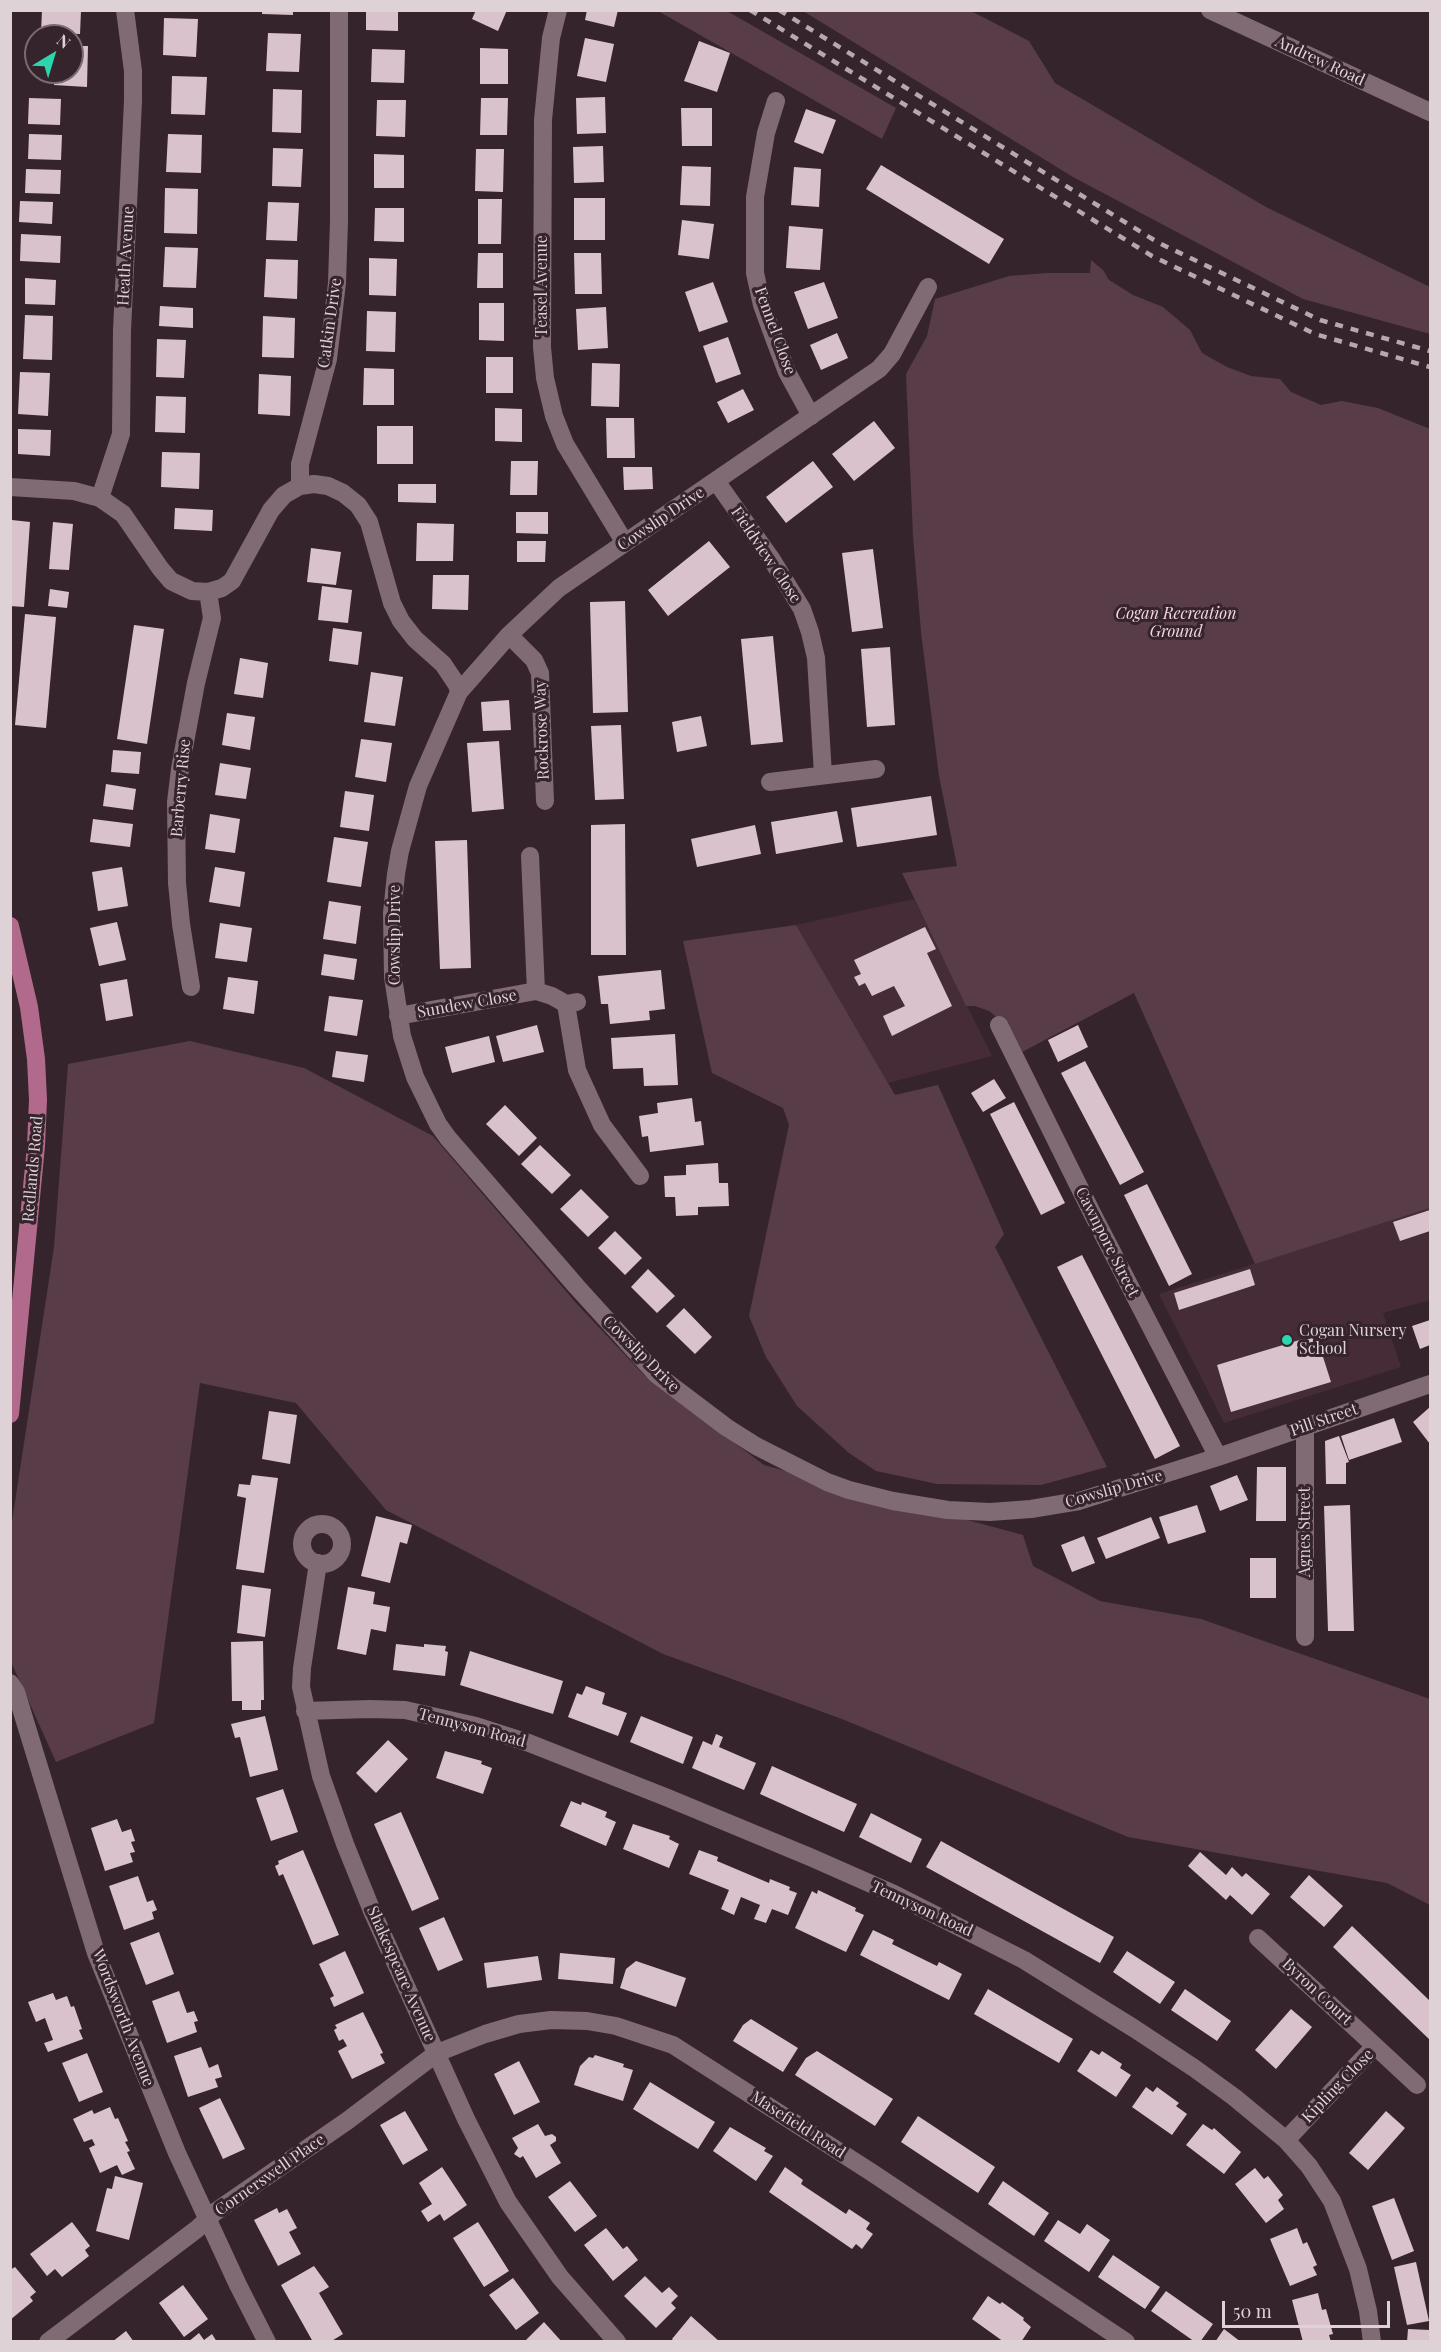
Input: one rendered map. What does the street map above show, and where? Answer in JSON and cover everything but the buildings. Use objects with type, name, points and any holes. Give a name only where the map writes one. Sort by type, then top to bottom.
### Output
[{"type":"main road","name":"Redlands Road","points":[[10,926],[29,1008],[38,1077],[36,1146],[17,1274],[10,1414]]},
{"type":"street","name":"Heath Avenue","points":[[100,498],[121,434],[122,330],[133,101],[133,71],[125,10]]},
{"type":"street","name":"Catkin Drive","points":[[300,486],[300,464],[328,359],[337,283],[339,10]]},
{"type":"street","name":"Teasel Avenue","points":[[558,10],[551,38],[543,120],[542,347],[545,378],[554,416],[565,444],[626,543]]},
{"type":"street","name":"Andrew Road","points":[[1210,10],[1431,112]]},
{"type":"street","name":"Fennel Close","points":[[776,101],[759,161],[755,197],[755,273],[762,305],[774,338],[788,372],[811,416]]},
{"type":"street","name":"Cowslip Drive","points":[[928,287],[892,354],[879,369],[558,588],[509,635],[459,692],[418,786],[400,851],[392,913],[393,977],[398,1016],[415,1077],[438,1124],[448,1138],[656,1374],[716,1420],[756,1446],[827,1482],[849,1490],[893,1502],[948,1510],[990,1512],[1031,1509],[1079,1501],[1218,1457]]},
{"type":"street","name":"Fieldview Close","points":[[716,481],[772,560],[802,609],[816,658],[823,775]]},
{"type":"street","points":[[10,487],[74,491],[100,498],[123,514],[171,581],[192,591],[208,592],[222,588],[232,581],[271,510],[284,495],[300,486],[314,484],[328,486],[343,493],[358,506],[369,522],[392,603],[401,621],[415,639],[443,664],[459,692]]},
{"type":"street","name":"Barberry Rise","points":[[191,987],[177,883],[176,802],[195,683],[212,618],[208,592]]},
{"type":"street","name":"Rockrose Way","points":[[509,635],[534,660],[540,673],[545,801]]},
{"type":"street","points":[[770,782],[876,769]]},
{"type":"street","name":"Sundew Close","points":[[530,856],[536,991]]},
{"type":"street","name":"Sundew Close","points":[[398,1016],[536,991],[571,1003],[577,1070],[602,1125],[640,1176]]},
{"type":"street","name":"Cawnpore Street","points":[[999,1024],[1093,1215],[1218,1457]]},
{"type":"street","name":"Pill Street","points":[[1218,1457],[1431,1384]]},
{"type":"street","name":"Agnes Street","points":[[1305,1426],[1305,1638]]},
{"type":"street","name":"Shakespeare Avenue","points":[[318,1563],[301,1687],[321,1776],[341,1835],[466,2119],[508,2202],[560,2277],[617,2342]]},
{"type":"street","name":"Wordsworth Avenue","points":[[10,1683],[16,1692],[96,1953],[154,2099],[267,2342]]},
{"type":"street","name":"Tennyson Road","points":[[305,1711],[370,1708],[405,1710],[477,1726],[529,1743],[668,1797],[810,1857],[894,1894],[1024,1960],[1194,2068],[1234,2097],[1286,2140],[1309,2166],[1332,2201],[1358,2269],[1368,2311],[1372,2342]]},
{"type":"street","name":"Byron Court","points":[[1258,1938],[1375,2046]]},
{"type":"street","name":"Masefield Road","points":[[436,2053],[519,2024],[551,2020],[587,2021],[616,2026],[673,2045],[862,2166],[1126,2342]]},
{"type":"street","name":"Kipling Close","points":[[1286,2140],[1375,2046],[1417,2085]]},
{"type":"street","name":"Cornerswell Place","points":[[48,2342],[215,2212],[347,2121],[436,2053]]},
{"type":"shaded area","points":[[914,899],[992,1056],[888,1083],[796,925]]},
{"type":"shaded area","name":"Cogan Nursery School","points":[[1430,1208],[1430,1300],[1383,1313],[1401,1367],[1224,1423],[1159,1294]]},
{"type":"green space","points":[[658,11],[727,11],[896,108],[882,139]]},
{"type":"green space","points":[[803,11],[971,11],[1029,41],[1055,83],[1266,207],[1430,287],[1430,334],[1303,299],[1073,177]]},
{"type":"green space","name":"Cogan Recreation Ground","points":[[1091,260],[1103,270],[1109,280],[1133,295],[1163,307],[1190,330],[1202,353],[1227,367],[1251,376],[1280,379],[1291,392],[1321,405],[1342,401],[1378,408],[1430,429],[1430,1208],[1255,1264],[1134,993],[1022,1052],[1008,1026],[989,1011],[975,1006],[966,1006],[902,873],[957,866],[939,776],[921,632],[913,536],[906,374],[927,336],[935,299],[1009,276],[1090,273]]},
{"type":"green space","points":[[796,925],[895,1095],[938,1085],[1004,1234],[995,1247],[1107,1467],[1041,1485],[937,1484],[876,1471],[849,1453],[797,1406],[766,1357],[749,1316],[789,1125],[783,1108],[712,1073],[683,941]]},
{"type":"green space","points":[[190,1041],[304,1068],[433,1136],[576,1303],[644,1375],[764,1465],[1023,1535],[1033,1566],[1100,1601],[1201,1619],[1430,1699],[1430,1905],[1387,1883],[1128,1837],[842,1719],[663,1654],[386,1510],[296,1403],[200,1383],[154,1723],[56,1762],[11,1662],[11,1528],[54,1247],[68,1064]]},
{"type":"railway","points":[[750,10],[1152,256],[1315,334],[1430,367]]},
{"type":"railway","points":[[779,10],[1159,243],[1320,320],[1430,351]]},
{"type":"place","name":"Cogan Nursery School","points":[[1287,1340]]}]
